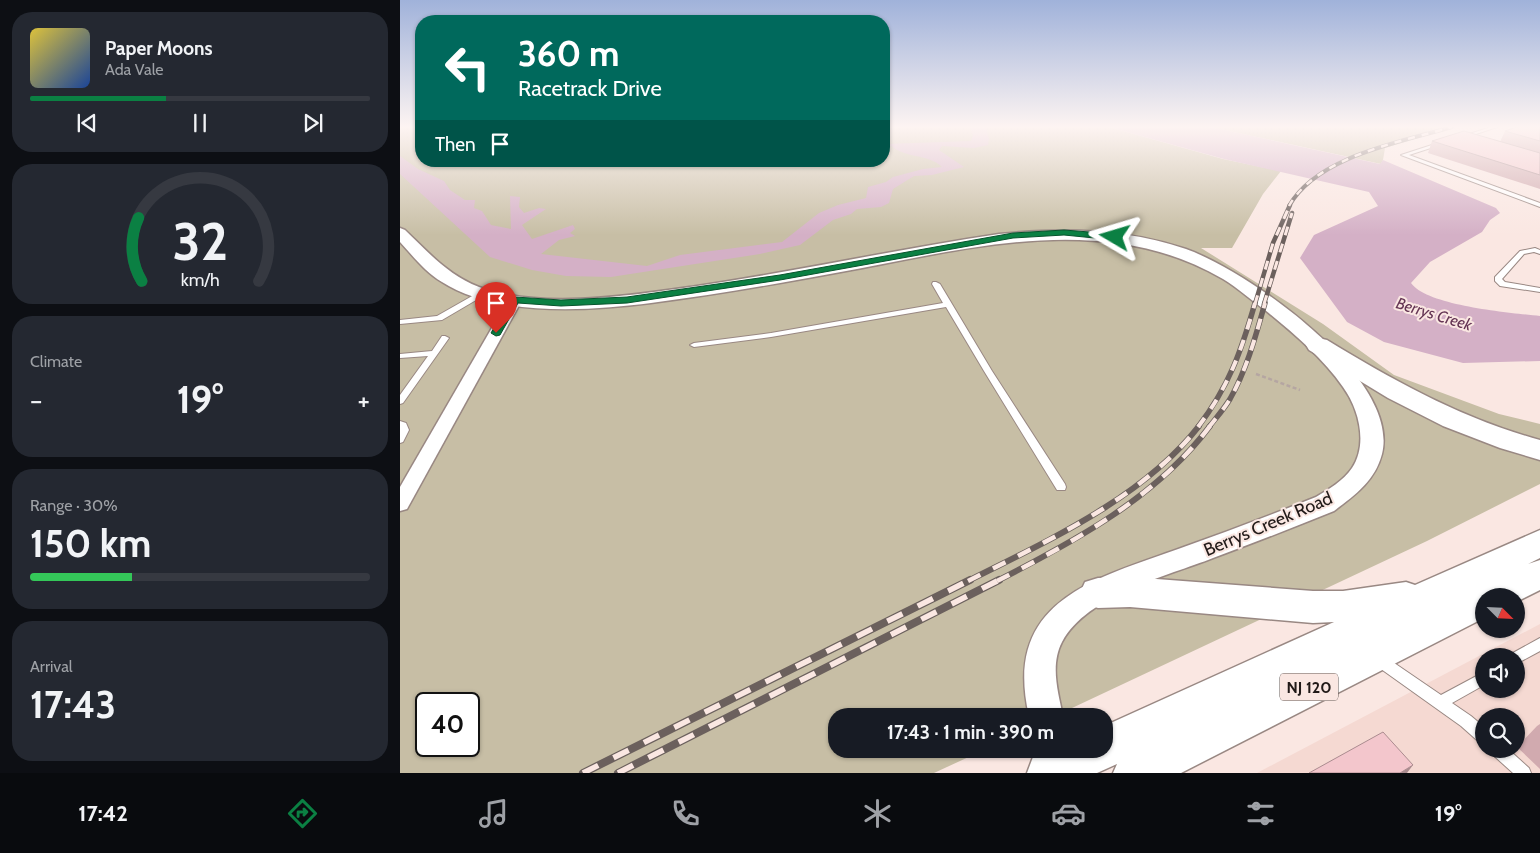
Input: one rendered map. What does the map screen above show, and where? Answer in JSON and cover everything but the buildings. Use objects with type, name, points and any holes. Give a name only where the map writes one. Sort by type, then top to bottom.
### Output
[{"type":"main road","points":[[1318,345],[1384,386],[1424,407],[1483,432],[1540,450]]},
{"type":"main road","name":"NJ 120","points":[[1076,759],[1540,543]]},
{"type":"main road","points":[[1511,588],[1540,574]]},
{"type":"main road","points":[[1098,593],[1130,592],[1313,607],[1343,606],[1433,593]]},
{"type":"main road","name":"NJ 120","points":[[1136,773],[1475,605]]},
{"type":"street","name":"Berrys Creek Road","points":[[400,233],[445,276],[461,285],[484,293],[515,300],[569,303],[646,298],[780,278],[1001,237],[1039,233],[1077,233],[1142,242],[1181,253],[1206,263],[1239,282],[1318,345],[1354,386],[1368,410],[1372,431],[1372,443],[1366,466],[1349,487],[1325,504],[1086,599],[1062,618],[1046,641],[1041,655],[1039,676],[1044,708]]},
{"type":"street","points":[[400,504],[515,300]]},
{"type":"lane","points":[[1426,163],[1540,205]]},
{"type":"lane","points":[[1540,252],[1535,250],[1522,252],[1498,279],[1503,284],[1540,290]]},
{"type":"lane","points":[[936,284],[1061,487]]},
{"type":"lane","points":[[400,322],[439,318],[484,293]]},
{"type":"lane","points":[[694,345],[771,335],[948,304]]},
{"type":"lane","points":[[400,400],[445,338]]},
{"type":"lane","points":[[400,356],[434,353]]},
{"type":"lane","points":[[400,424],[403,425],[404,430],[400,440]]},
{"type":"lane","points":[[1525,653],[1540,644]]},
{"type":"lane","points":[[1372,656],[1475,729]]},
{"type":"lane","points":[[1440,703],[1475,683]]},
{"type":"lane","points":[[1507,758],[1524,773]]},
{"type":"path","points":[[1256,374],[1300,390]]},
{"type":"shaded area","points":[[400,163],[415,163],[415,167],[890,167],[890,163],[1243,163],[1281,171],[1263,194],[1232,248],[1201,248],[1323,324],[1394,375],[1499,414],[1540,424],[1540,484],[1427,541],[1072,708],[828,708],[828,758],[966,758],[934,773],[400,773]]},
{"type":"shaded area","points":[[1540,624],[1540,773],[1257,773],[1475,658],[1475,698],[1525,698],[1525,648],[1494,648],[1513,638],[1525,638],[1525,632]]},
{"type":"water","points":[[400,163],[410,163],[444,181],[450,190],[465,200],[475,200],[474,208],[482,211],[491,225],[511,229],[510,196],[520,197],[519,207],[524,213],[539,208],[546,209],[522,225],[532,239],[573,225],[575,229],[570,233],[575,236],[559,240],[541,254],[647,266],[680,255],[782,242],[819,213],[838,205],[866,198],[868,187],[886,182],[893,177],[923,169],[942,167],[936,163],[958,163],[964,167],[932,175],[914,176],[893,189],[889,203],[881,207],[857,209],[851,214],[833,220],[800,245],[760,254],[611,277],[566,276],[532,270],[490,257],[400,174]]},
{"type":"water","name":"Berrys Creek","points":[[1242,163],[1390,163],[1496,208],[1500,213],[1490,220],[1482,232],[1430,262],[1411,283],[1420,291],[1451,303],[1540,316],[1540,361],[1463,363],[1384,342],[1347,322],[1300,258],[1314,235],[1378,206],[1369,192]]},
{"type":"railway","points":[[1289,206],[1302,189],[1319,175],[1339,163]]},
{"type":"railway","points":[[1255,304],[1273,243],[1290,205]]},
{"type":"railway","points":[[1264,304],[1292,213]]},
{"type":"railway","points":[[1198,427],[1218,397],[1233,368],[1255,303]]},
{"type":"railway","points":[[1209,427],[1228,403],[1236,388],[1250,352],[1265,303]]},
{"type":"railway","points":[[970,580],[1092,516],[1122,496],[1176,452],[1199,426]]},
{"type":"railway","points":[[997,581],[1085,533],[1140,496],[1165,475],[1210,426]]},
{"type":"railway","points":[[583,773],[970,580]]},
{"type":"railway","points":[[618,773],[999,580]]},
{"type":"route","points":[[496,333],[515,300],[593,303],[666,296],[780,278],[970,242],[1039,233],[1089,234],[1115,237]]}]
